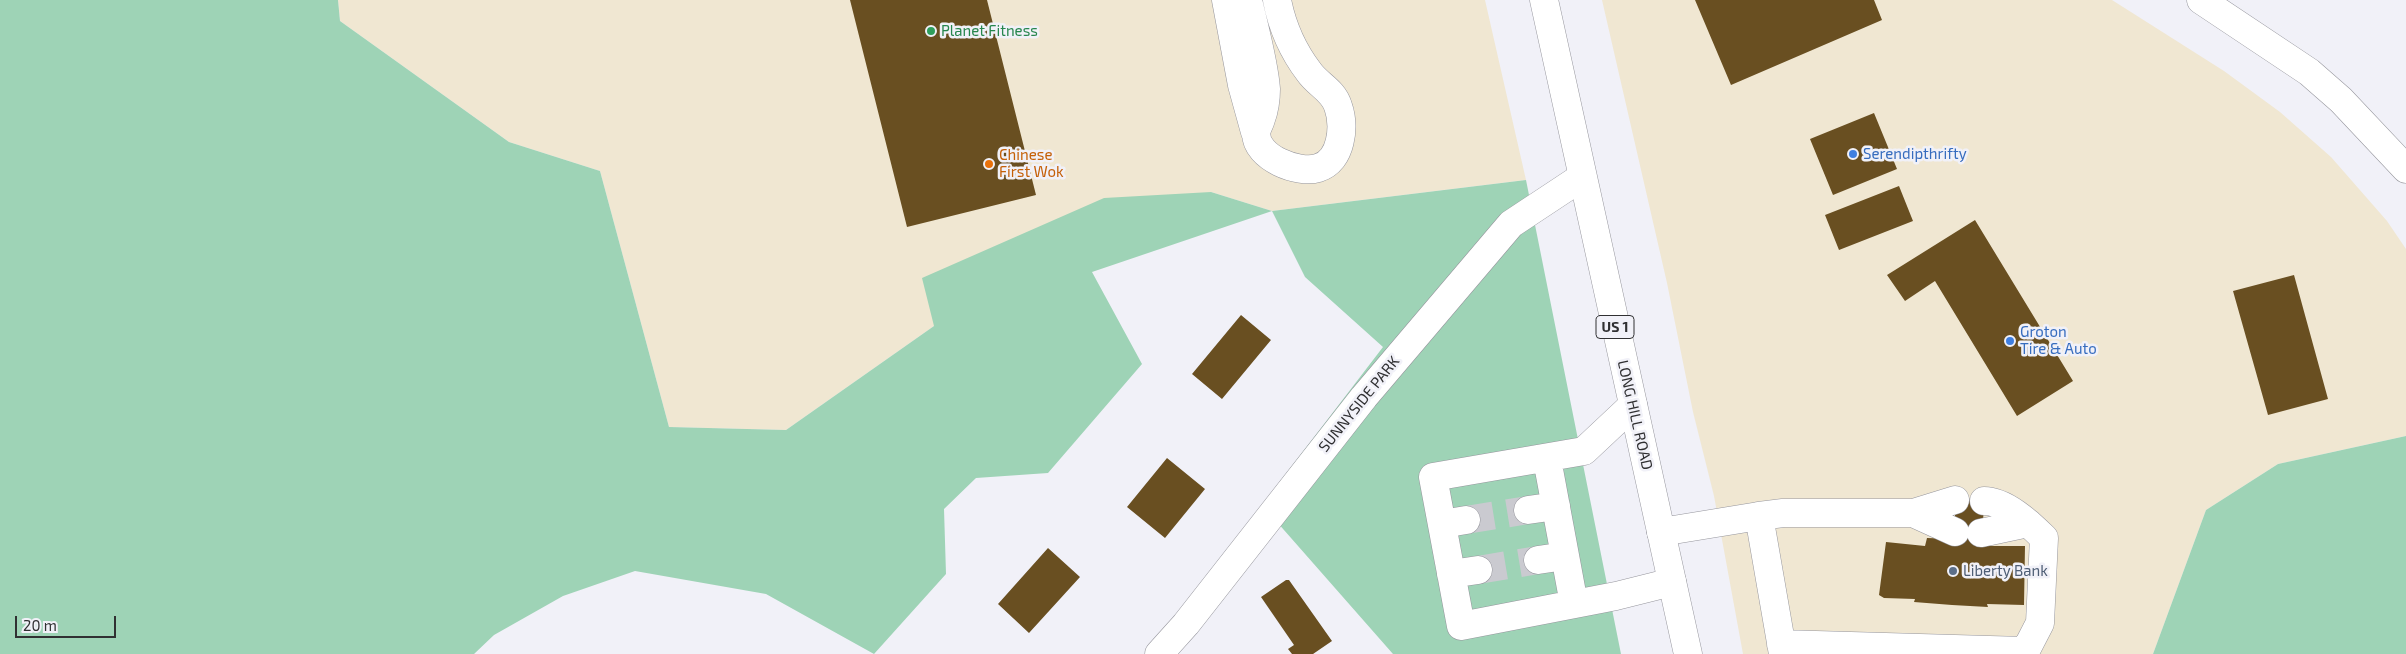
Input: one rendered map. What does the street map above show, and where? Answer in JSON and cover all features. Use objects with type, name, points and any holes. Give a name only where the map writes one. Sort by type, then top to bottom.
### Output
[{"type":"street","points":[[1226,0],[1242,85],[1258,142],[1270,157],[1284,164],[1309,171],[1322,167],[1330,161],[1340,142],[1341,116],[1338,106],[1326,88],[1309,73],[1295,49],[1284,27],[1277,0]]},
{"type":"street","points":[[1248,0],[1266,90],[1261,119],[1255,132]]},
{"type":"street","name":"LONG HILL ROAD","points":[[1544,0],[1688,654]]},
{"type":"street","points":[[2201,0],[2309,72],[2342,100],[2406,169]]},
{"type":"street","name":"SUNNYSIDE PARK","points":[[1159,654],[1186,624],[1364,396],[1511,224],[1582,178]]},
{"type":"street","points":[[1633,405],[1584,451],[1547,459],[1432,477],[1454,522],[1451,574],[1461,626],[1574,604],[1672,582]]},
{"type":"street","points":[[1547,459],[1574,604]]},
{"type":"street","points":[[1661,532],[1783,513],[1913,513],[1955,500]]},
{"type":"street","points":[[1760,516],[1782,649],[2024,652],[2040,623],[2044,538],[2028,523],[1992,501],[1984,501]]},
{"type":"street","points":[[1528,510],[1556,506]]},
{"type":"street","points":[[1913,513],[1968,533],[2028,523]]},
{"type":"street","points":[[1538,560],[1565,556]]},
{"type":"street","points":[[1451,574],[1478,570]]},
{"type":"shaded area","points":[[338,0],[1485,0],[1526,180],[1272,211],[1211,192],[934,326],[786,430],[669,427],[600,171],[509,142],[340,21]]},
{"type":"shaded area","points":[[1602,0],[2112,0],[2224,71],[2280,112],[2331,157],[2387,221],[2406,249],[2406,436],[2278,464],[2206,510],[2153,654],[1743,654],[1714,496],[1693,412],[1667,283]]},
{"type":"green space","points":[[0,0],[338,0],[340,21],[509,142],[600,171],[669,427],[786,430],[934,326],[922,278],[1104,198],[1211,192],[1272,211],[1092,272],[1142,364],[1048,473],[976,478],[944,509],[946,574],[874,654],[766,594],[635,571],[563,596],[494,635],[474,654],[0,654]]},
{"type":"green space","points":[[1526,180],[1621,654],[1393,654],[1262,505],[1383,347],[1305,277],[1272,211]]},
{"type":"green space","points":[[2406,436],[2406,654],[2153,654],[2206,510],[2278,464]]},
{"type":"building","points":[[850,0],[987,0],[1036,195],[907,227]]},
{"type":"building","points":[[1695,0],[1874,0],[1882,20],[1731,85]]},
{"type":"building","name":"Serendipthrifty","points":[[1874,113],[1897,169],[1833,195],[1810,139]]},
{"type":"building","points":[[1899,186],[1913,221],[1839,250],[1825,215]]},
{"type":"building","name":"Groton Tire & Auto","points":[[1975,220],[2073,381],[2017,416],[1935,281],[1905,301],[1887,275]]},
{"type":"building","points":[[2294,275],[2328,399],[2268,415],[2233,291]]},
{"type":"building","points":[[1241,315],[1271,340],[1222,399],[1192,374]]},
{"type":"building","points":[[1167,458],[1205,489],[1165,538],[1127,507]]},
{"type":"building","name":"Liberty Bank","points":[[1955,500],[1984,501],[1982,546],[2025,546],[2024,605],[1987,604],[1988,607],[1952,605],[1914,602],[1915,599],[1884,598],[1879,595],[1886,542],[1925,546],[1927,538],[1955,539]]},
{"type":"building","points":[[1048,548],[1080,577],[1029,633],[998,604]]},
{"type":"building","points":[[1286,580],[1289,580],[1332,641],[1313,654],[1292,654],[1288,649],[1294,645],[1261,597]]},
{"type":"tunnel","points":[[1466,520],[1528,510]]},
{"type":"tunnel","points":[[1478,570],[1538,560]]},
{"type":"place","name":"Planet Fitness","points":[[931,31]]},
{"type":"place","name":"Serendipthrifty","points":[[1853,154]]},
{"type":"place","name":"Chinese First Wok","points":[[989,164]]},
{"type":"place","name":"Groton Tire & Auto","points":[[2010,341]]},
{"type":"place","name":"Liberty Bank","points":[[1953,571]]}]
